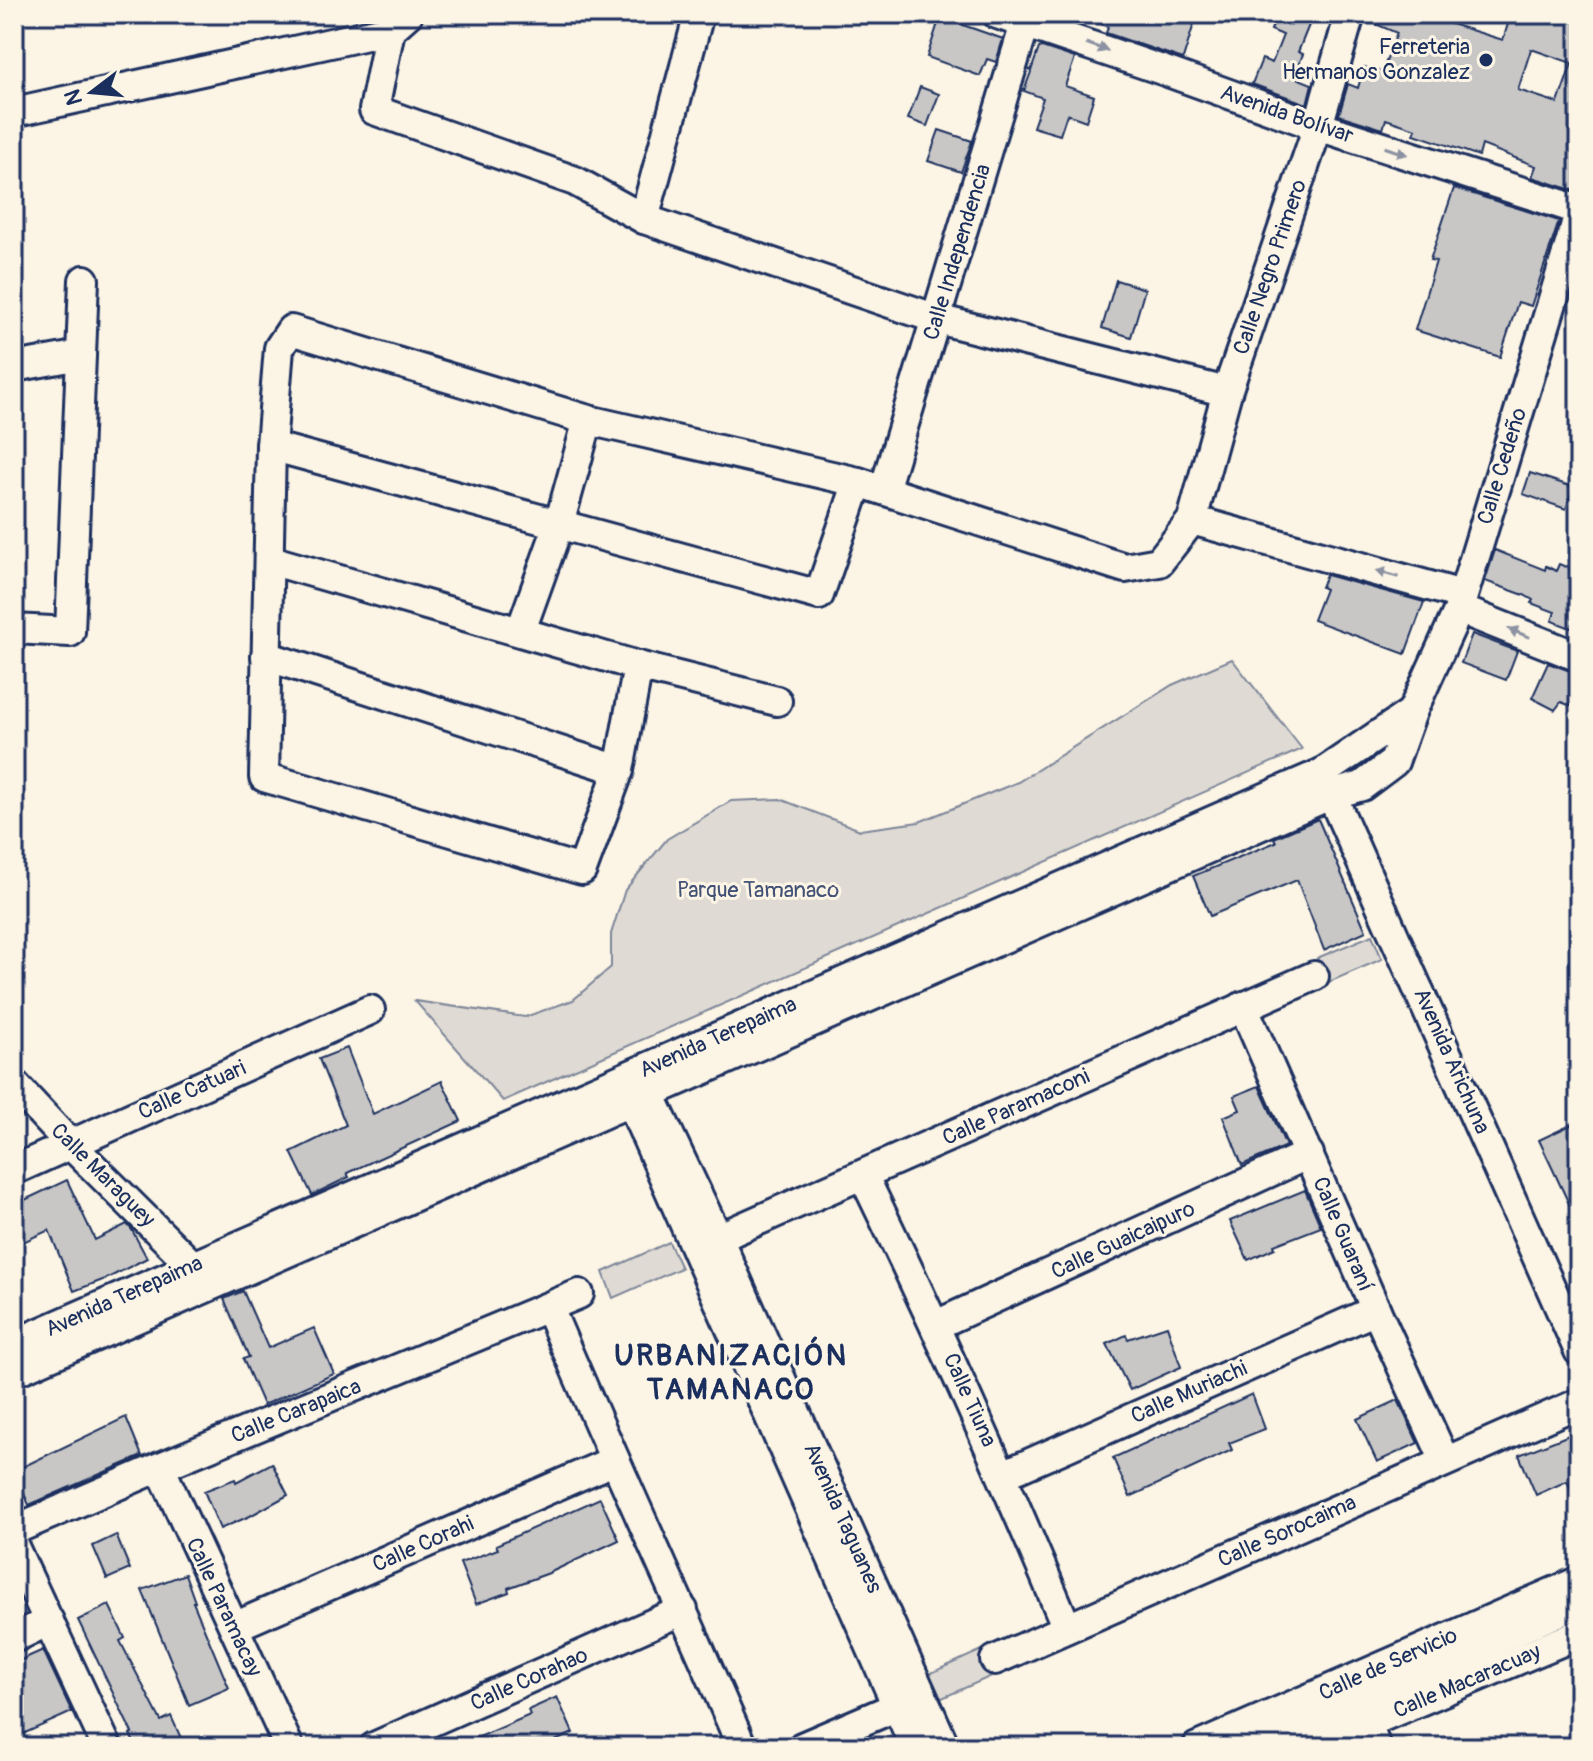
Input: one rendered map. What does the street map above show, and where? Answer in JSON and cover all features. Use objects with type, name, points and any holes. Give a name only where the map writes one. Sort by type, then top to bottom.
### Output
[{"type":"street","points":[[644,219],[699,14]]},
{"type":"street","name":"Avenida Bolívar","points":[[997,14],[1026,18],[1318,126],[1579,212]]},
{"type":"street","name":"Calle Negro Primero","points":[[1192,520],[1227,392],[1318,126],[1350,14]]},
{"type":"street","name":"Calle Independencia","points":[[559,524],[819,595],[871,486],[937,319],[1026,18]]},
{"type":"street","points":[[14,112],[399,22],[374,110],[575,181],[644,219],[937,319],[1227,392]]},
{"type":"street","name":"Calle Cedeño","points":[[1412,712],[1461,602],[1579,212]]},
{"type":"street","points":[[14,629],[70,632],[84,280]]},
{"type":"street","points":[[638,666],[619,770],[582,870],[264,777],[271,446],[279,348],[291,330],[588,420],[871,486],[1125,568],[1159,562],[1192,520],[1461,602],[1579,657]]},
{"type":"street","points":[[14,367],[81,355]]},
{"type":"street","points":[[521,630],[559,524],[588,420]]},
{"type":"street","points":[[271,446],[559,524]]},
{"type":"street","points":[[270,560],[638,666],[777,701]]},
{"type":"street","points":[[266,656],[619,770]]},
{"type":"street","name":"Avenida Terepaima","points":[[14,1372],[639,1088],[1326,784],[1412,712]]},
{"type":"street","name":"Avenida Arichuna","points":[[1326,784],[1397,937],[1579,1351]]},
{"type":"street","name":"Calle Paramaconi","points":[[718,1238],[1314,976]]},
{"type":"street","name":"Calle Guaraní","points":[[1243,1006],[1445,1461]]},
{"type":"street","name":"Calle Catuari","points":[[14,1170],[370,1010]]},
{"type":"street","name":"Calle Maraguey","points":[[14,1084],[193,1266]]},
{"type":"street","name":"Avenida Terepaima","points":[[14,1344],[193,1266],[639,1088]]},
{"type":"street","name":"Avenida Taguanes","points":[[639,1088],[718,1238],[910,1701],[915,1747]]},
{"type":"street","name":"Avenida Taguanes","points":[[639,1088],[910,1701],[945,1747]]},
{"type":"street","name":"Calle Guaicaipuro","points":[[936,1325],[1309,1154]]},
{"type":"street","name":"Calle Tiuna","points":[[863,1175],[936,1325],[1067,1628]]},
{"type":"street","name":"Calle Carapaica","points":[[14,1530],[579,1294]]},
{"type":"street","points":[[549,1308],[613,1461],[683,1610],[742,1747]]},
{"type":"street","name":"Calle Muriachi","points":[[1003,1475],[1376,1310]]},
{"type":"street","name":"Calle Sorocaima","points":[[995,1660],[1579,1403]]},
{"type":"street","name":"Calle Corahi","points":[[234,1627],[613,1461]]},
{"type":"street","name":"Calle Paramacay","points":[[160,1467],[289,1747]]},
{"type":"street","points":[[14,1547],[107,1747]]},
{"type":"street","name":"Calle de Servicio","points":[[1197,1747],[1579,1581]]},
{"type":"street","name":"Calle Macaracuay","points":[[1249,1747],[1579,1603]]},
{"type":"street","name":"Calle Corahao","points":[[374,1747],[683,1610]]},
{"type":"street","points":[[14,1638],[49,1621]]},
{"type":"street","name":"Calle Macaracuay","points":[[1310,1747],[1371,1735],[1579,1634]]},
{"type":"street","points":[[802,1747],[910,1701]]},
{"type":"green space","name":"Parque Tamanaco","points":[[1232,659],[1302,749],[503,1101],[415,1001],[525,1017],[573,1000],[611,967],[611,934],[625,890],[667,839],[731,801],[780,799],[860,830],[919,822],[1018,782],[1172,685]]},
{"type":"green space","points":[[1372,935],[1382,959],[1329,982],[1317,958]]},
{"type":"green space","points":[[669,1242],[681,1268],[613,1298],[603,1272]]},
{"type":"green space","points":[[984,1649],[994,1675],[940,1699],[929,1674]]},
{"type":"building","points":[[1077,14],[1197,14],[1183,59],[1106,33],[1108,27]]},
{"type":"building","points":[[1277,14],[1296,14],[1311,20],[1298,52],[1303,54],[1294,77],[1312,84],[1307,104],[1252,84],[1262,59],[1272,63],[1283,35],[1271,30]]},
{"type":"building","points":[[1367,14],[1419,14],[1503,40],[1511,14],[1579,14],[1579,192],[1532,177],[1536,166],[1482,145],[1479,156],[1414,134],[1416,129],[1386,119],[1383,129],[1339,115],[1348,84],[1358,88],[1364,67],[1382,72],[1397,33],[1366,20]],"holes":[[[1531,49],[1572,63],[1558,103],[1518,90]]]},
{"type":"building","points":[[940,17],[1003,39],[996,62],[987,59],[980,76],[927,57]]},
{"type":"building","points":[[1042,47],[1075,58],[1065,86],[1094,96],[1086,121],[1067,114],[1060,135],[1033,127],[1043,98],[1024,91],[1031,72],[1029,69],[1031,71]]},
{"type":"building","points":[[920,87],[939,94],[927,126],[908,119]]},
{"type":"building","points":[[939,130],[972,141],[961,172],[928,161]]},
{"type":"building","points":[[1454,188],[1559,221],[1531,306],[1518,302],[1500,357],[1415,330],[1436,261],[1430,260]]},
{"type":"building","points":[[1116,280],[1145,289],[1131,337],[1102,328]]},
{"type":"building","points":[[1530,473],[1573,487],[1566,509],[1523,494]]},
{"type":"building","points":[[1495,550],[1545,570],[1546,566],[1556,571],[1559,564],[1579,572],[1579,631],[1552,621],[1555,612],[1531,603],[1533,600],[1524,595],[1485,581]]},
{"type":"building","points":[[1326,575],[1424,602],[1405,654],[1313,620],[1325,589],[1321,587]]},
{"type":"building","points":[[1472,634],[1517,651],[1506,680],[1461,663]]},
{"type":"building","points":[[1548,663],[1579,674],[1579,709],[1561,702],[1555,710],[1532,698]]},
{"type":"building","points":[[1318,819],[1366,931],[1324,950],[1297,880],[1210,916],[1193,876],[1276,842],[1274,838]]},
{"type":"building","points":[[347,1048],[373,1114],[442,1081],[461,1121],[347,1173],[349,1177],[312,1195],[291,1152],[346,1125],[319,1059]]},
{"type":"building","points":[[1259,1086],[1286,1146],[1242,1165],[1223,1117],[1240,1110],[1234,1096]]},
{"type":"building","points":[[1579,1121],[1579,1225],[1539,1140]]},
{"type":"building","points":[[67,1180],[95,1240],[127,1224],[147,1258],[74,1291],[49,1230],[21,1243],[14,1227],[14,1205]]},
{"type":"building","points":[[1305,1190],[1321,1227],[1274,1245],[1275,1248],[1248,1260],[1230,1221]]},
{"type":"building","points":[[243,1291],[268,1348],[314,1328],[334,1374],[263,1405],[243,1359],[249,1357],[224,1299]]},
{"type":"building","points":[[1167,1326],[1181,1367],[1130,1390],[1107,1344],[1126,1335],[1128,1339]]},
{"type":"building","points":[[1252,1394],[1265,1429],[1229,1443],[1232,1450],[1130,1497],[1113,1458]]},
{"type":"building","points":[[1398,1400],[1418,1443],[1377,1462],[1357,1419]]},
{"type":"building","points":[[126,1417],[142,1456],[29,1505],[14,1471]]},
{"type":"building","points":[[1579,1431],[1579,1508],[1567,1481],[1536,1495],[1519,1455]]},
{"type":"building","points":[[272,1463],[288,1495],[220,1529],[204,1491],[235,1479],[236,1482]]},
{"type":"building","points":[[600,1498],[619,1540],[549,1573],[508,1588],[509,1592],[476,1604],[460,1563],[498,1549],[496,1545]]},
{"type":"building","points":[[116,1535],[130,1569],[107,1579],[93,1546]]},
{"type":"building","points":[[185,1574],[193,1602],[229,1688],[189,1705],[142,1590]]},
{"type":"building","points":[[109,1605],[125,1638],[120,1641],[161,1721],[171,1716],[185,1747],[136,1747],[78,1620]]},
{"type":"building","points":[[43,1650],[72,1712],[14,1738],[14,1663]]},
{"type":"building","points":[[557,1697],[573,1733],[542,1747],[456,1747],[530,1715],[528,1710]]},
{"type":"place","name":"Ferreteria Hermanos Gonzalez","points":[[1486,60]]},
{"type":"district","name":"URBANIZACIÓN TAMANACO","points":[[731,1372]]}]
